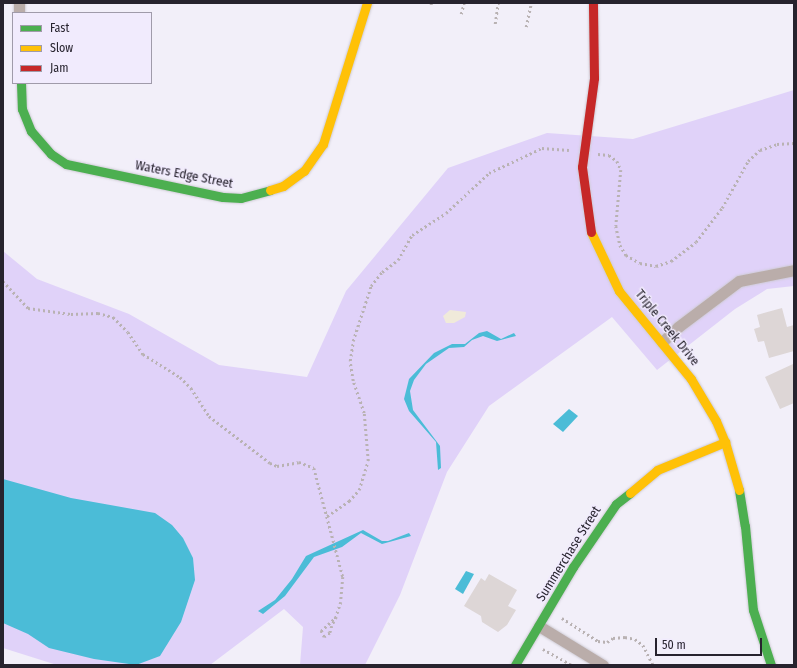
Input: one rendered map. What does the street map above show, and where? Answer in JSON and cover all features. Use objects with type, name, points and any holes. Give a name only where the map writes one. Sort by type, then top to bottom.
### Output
[{"type":"street","name":"Waters Edge Street","points":[[21,84],[22,109],[31,131],[51,154],[66,164],[223,197],[241,198],[283,186],[304,171],[327,138],[367,3]]},
{"type":"street","name":"Triple Creek Drive","points":[[593,3],[594,78],[582,151],[582,167],[589,227],[620,291],[694,384],[716,421],[725,442],[738,487],[744,520],[753,610],[760,637],[771,665]]},
{"type":"street","points":[[662,342],[678,327],[739,281],[794,270]]},
{"type":"street","name":"Summerchase Street","points":[[516,665],[574,567],[616,504],[657,470],[725,442]]},
{"type":"street","points":[[539,626],[603,665]]},
{"type":"path","points":[[461,14],[464,3]]},
{"type":"path","points":[[495,24],[498,3]]},
{"type":"path","points":[[526,28],[531,3]]},
{"type":"path","points":[[327,516],[354,496],[364,482],[367,467],[366,424],[350,361],[353,341],[371,286],[382,272],[398,260],[412,235],[446,213],[489,173],[542,148],[609,155],[617,161],[622,178],[616,236],[626,255],[640,264],[656,266],[671,262],[696,242],[722,208],[748,161],[760,150],[777,144],[794,143]]},
{"type":"path","points":[[3,280],[28,308],[71,314],[98,313],[114,317],[128,332],[143,354],[180,377],[191,388],[209,416],[257,454],[277,466],[299,462],[314,468],[344,589],[336,617],[330,633],[324,637],[320,630],[336,617]]},
{"type":"path","points":[[562,618],[598,641],[607,642],[613,638],[625,637],[634,639],[643,645],[653,665]]},
{"type":"path","points":[[543,649],[572,665]]},
{"type":"shaded area","points":[[794,90],[794,286],[767,289],[735,309],[657,370],[612,317],[489,406],[447,472],[400,595],[365,665],[300,665],[303,627],[284,609],[210,665],[57,665],[3,648],[3,251],[37,279],[129,314],[219,365],[307,377],[346,291],[448,168],[547,133],[633,139]]},
{"type":"sand","points":[[450,310],[466,312],[465,317],[454,323],[446,323],[443,316]]},
{"type":"water","points":[[487,331],[501,339],[514,333],[516,336],[497,341],[483,336],[472,340],[464,347],[449,348],[426,364],[414,380],[410,391],[413,410],[440,446],[441,468],[438,470],[436,442],[409,411],[404,399],[409,379],[434,353],[452,344],[465,344],[479,333]]},
{"type":"water","points":[[569,409],[578,416],[563,432],[553,424]]},
{"type":"water","points":[[3,479],[71,498],[155,513],[172,525],[183,538],[193,558],[195,580],[181,622],[160,656],[136,665],[94,659],[49,648],[28,634],[3,623]]},
{"type":"water","points":[[363,530],[382,541],[388,541],[409,533],[411,536],[382,544],[361,533],[342,547],[314,557],[285,596],[263,614],[258,611],[275,600],[292,579],[306,556]]},
{"type":"water","points":[[466,571],[474,574],[463,594],[455,589]]},
{"type":"building","points":[[782,308],[787,327],[794,325],[794,351],[769,358],[764,341],[758,342],[754,329],[760,327],[757,315]]},
{"type":"building","points":[[793,364],[794,403],[780,409],[765,377]]},
{"type":"building","points":[[489,574],[517,590],[508,606],[516,610],[507,625],[498,632],[482,622],[481,616],[464,606],[481,578],[485,581]]},
{"type":"traffic: fast","points":[[21,84],[22,109],[31,131],[51,154],[66,164],[223,197],[241,198],[270,190]]},
{"type":"traffic: fast","points":[[739,490],[745,526],[753,610],[771,665]]},
{"type":"traffic: fast","points":[[515,665],[573,567],[616,504],[630,493]]},
{"type":"traffic: slow","points":[[270,190],[283,186],[304,171],[323,144],[367,3]]},
{"type":"traffic: slow","points":[[591,232],[619,291],[691,379],[716,421],[725,442],[739,490]]},
{"type":"traffic: slow","points":[[630,493],[657,470],[725,442]]},
{"type":"traffic: jam","points":[[591,232],[582,167],[594,78],[593,3]]}]
